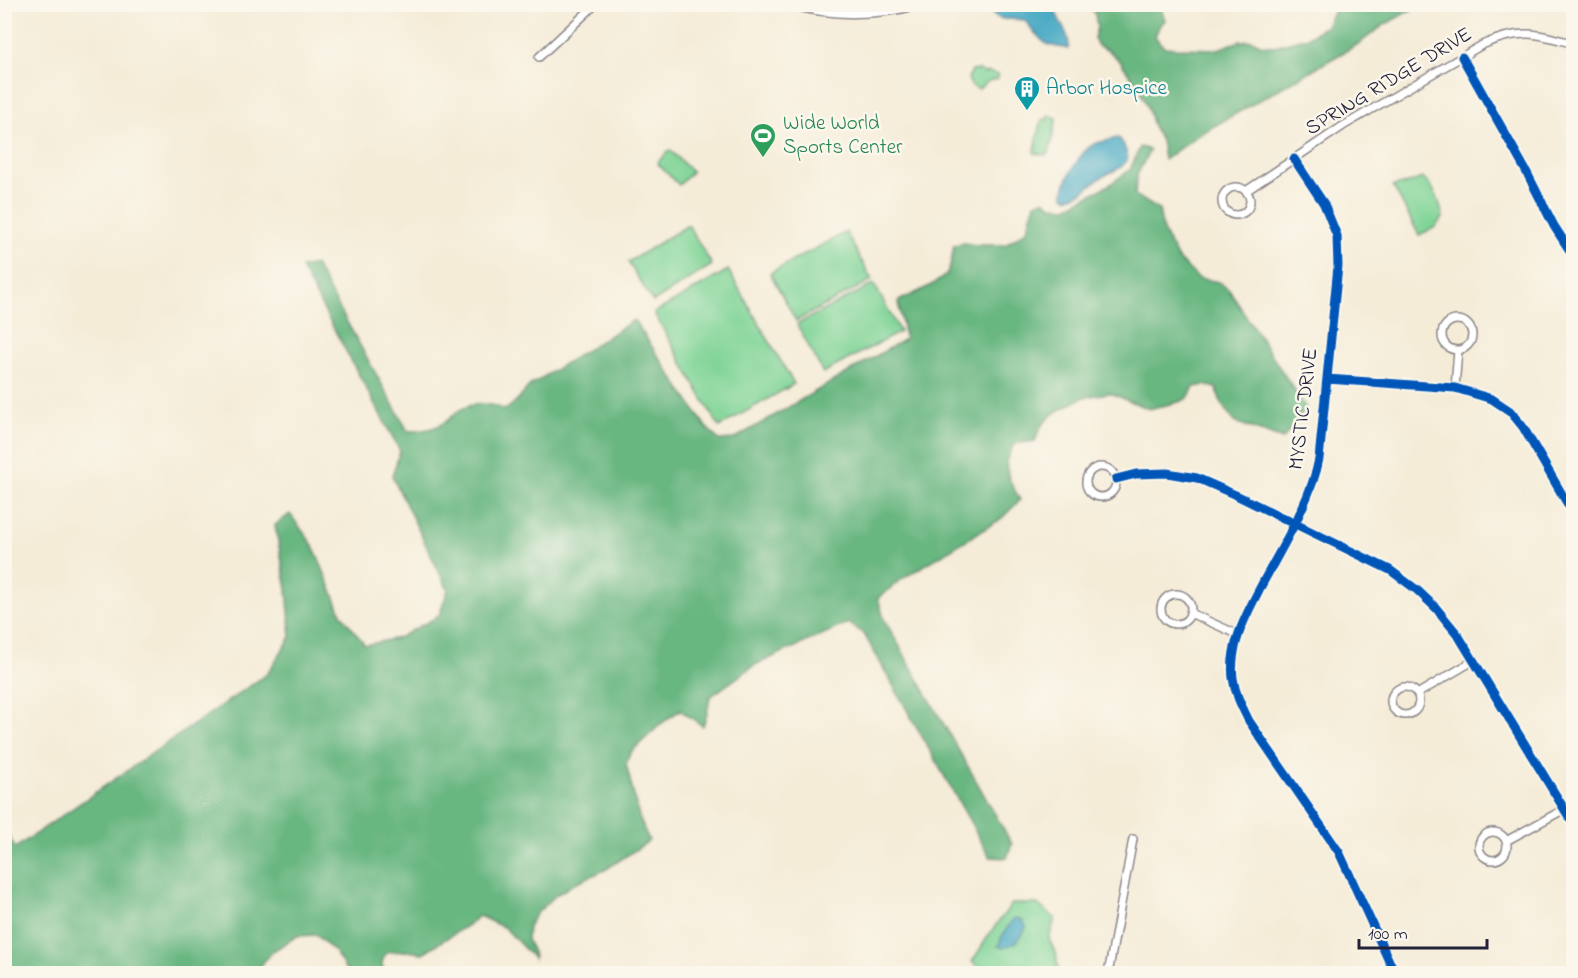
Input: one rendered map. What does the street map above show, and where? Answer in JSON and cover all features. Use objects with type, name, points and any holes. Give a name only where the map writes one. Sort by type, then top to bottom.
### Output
[{"type":"street","points":[[539,57],[596,4]]},
{"type":"street","points":[[791,4],[807,9],[844,12],[885,12],[920,4]]},
{"type":"street","name":"SPRING RIDGE DRIVE","points":[[1246,191],[1343,126],[1482,45],[1500,37],[1531,33],[1574,44]]},
{"type":"street","points":[[1462,57],[1554,226],[1574,257]]},
{"type":"street","name":"MYSTIC DRIVE","points":[[1294,159],[1324,204],[1337,236],[1338,266],[1318,462],[1312,484],[1294,523],[1244,619],[1233,662],[1233,679],[1238,698],[1249,721],[1338,852],[1397,974]]},
{"type":"street","points":[[1232,187],[1246,191],[1250,203],[1247,210],[1235,216],[1228,214],[1221,203],[1226,190],[1232,187]]},
{"type":"street","points":[[1458,320],[1466,323],[1470,328],[1472,338],[1470,344],[1458,350],[1447,347],[1442,334],[1448,324],[1458,320]]},
{"type":"street","points":[[1455,388],[1458,350]]},
{"type":"street","points":[[1326,379],[1455,388],[1492,399],[1510,411],[1524,427],[1574,515]]},
{"type":"street","points":[[1103,467],[1109,469],[1116,478],[1114,491],[1103,497],[1092,494],[1086,482],[1091,471],[1103,467]]},
{"type":"street","points":[[1116,478],[1136,474],[1167,473],[1197,478],[1390,570],[1417,590],[1447,620],[1574,825]]},
{"type":"street","points":[[1180,594],[1188,600],[1190,614],[1182,622],[1172,623],[1164,617],[1162,605],[1167,597],[1180,594]]},
{"type":"street","points":[[1190,614],[1239,634]]},
{"type":"street","points":[[1417,694],[1473,661]]},
{"type":"street","points":[[1410,688],[1417,694],[1418,703],[1414,711],[1401,714],[1394,708],[1391,700],[1398,689],[1410,688]]},
{"type":"street","points":[[1506,841],[1574,804]]},
{"type":"street","points":[[1496,833],[1504,837],[1506,841],[1505,854],[1497,859],[1485,857],[1480,849],[1481,840],[1487,834],[1496,833]]},
{"type":"street","points":[[1108,974],[1132,839]]},
{"type":"green space","points":[[1089,5],[1160,5],[1165,20],[1155,36],[1165,47],[1218,49],[1240,41],[1252,40],[1262,45],[1275,46],[1308,37],[1326,26],[1337,5],[1420,5],[1384,25],[1358,44],[1195,137],[1164,160],[1161,141],[1138,87],[1120,61],[1109,51],[1098,46],[1094,38],[1097,27],[1095,14]]},
{"type":"green space","points":[[978,70],[998,75],[998,79],[988,81],[979,89],[975,88],[970,84],[968,78],[972,71]]},
{"type":"green space","points":[[1048,115],[1057,118],[1049,153],[1045,155],[1034,153],[1042,119],[1047,120]]},
{"type":"green space","points":[[1140,147],[1150,150],[1137,175],[1135,195],[1159,210],[1163,231],[1178,259],[1198,278],[1219,282],[1229,290],[1306,408],[1283,439],[1235,422],[1222,405],[1216,388],[1205,385],[1194,387],[1188,398],[1179,402],[1149,409],[1110,393],[1084,397],[1054,413],[1041,426],[1035,441],[1014,444],[1006,461],[1009,479],[1020,500],[1001,519],[902,579],[878,598],[884,619],[1012,844],[1007,858],[990,857],[864,634],[848,623],[755,665],[710,697],[703,726],[680,710],[631,752],[626,763],[639,817],[649,841],[605,870],[577,882],[556,895],[537,913],[528,926],[527,940],[534,959],[505,928],[479,916],[423,953],[387,952],[382,962],[385,973],[348,973],[335,952],[316,935],[297,936],[273,951],[261,965],[265,973],[5,973],[5,829],[15,848],[267,674],[291,637],[287,589],[275,525],[290,514],[313,545],[342,615],[365,645],[398,638],[439,616],[448,590],[392,476],[400,451],[301,268],[315,265],[408,431],[437,426],[471,405],[488,405],[505,410],[516,402],[529,386],[634,320],[706,427],[719,440],[734,439],[905,339],[898,301],[944,277],[950,267],[954,245],[964,243],[1005,245],[1027,230],[1035,203],[1044,200],[1052,206],[1067,207],[1107,186],[1130,170]]},
{"type":"green space","points":[[670,150],[692,172],[679,185],[657,163]]},
{"type":"green space","points":[[1422,178],[1437,196],[1443,218],[1434,228],[1419,235],[1393,186]]},
{"type":"green space","points":[[688,225],[712,265],[653,302],[628,262]]},
{"type":"green space","points":[[846,232],[872,280],[796,321],[770,273]]},
{"type":"green space","points":[[728,270],[794,384],[719,427],[654,313]]},
{"type":"green space","points":[[874,284],[900,332],[823,373],[797,324]]},
{"type":"green space","points":[[1012,904],[1037,904],[1055,918],[1049,939],[1056,954],[1059,973],[990,973],[972,962]]},
{"type":"water","points":[[1000,4],[1054,5],[1069,42],[1068,49],[1045,43],[1024,20],[996,17],[992,9]]},
{"type":"water","points":[[1120,139],[1127,155],[1123,165],[1082,192],[1067,198],[1064,196],[1069,175],[1084,153],[1094,144]]},
{"type":"water","points":[[1018,918],[1026,927],[1022,935],[1008,946],[1003,948],[998,946],[1013,919]]},
{"type":"cycle path","points":[[1462,57],[1554,226],[1574,257]]},
{"type":"cycle path","points":[[1294,159],[1324,204],[1337,236],[1338,266],[1319,459],[1302,508],[1244,620],[1236,643],[1232,666],[1233,678],[1237,695],[1249,721],[1339,852],[1397,974]]},
{"type":"cycle path","points":[[1327,379],[1455,388],[1492,399],[1510,411],[1523,427],[1574,515]]},
{"type":"cycle path","points":[[1116,479],[1136,474],[1167,473],[1197,478],[1390,570],[1417,590],[1436,608],[1458,635],[1574,825]]},
{"type":"place","name":"Arbor Hospice","points":[[1027,112]]},
{"type":"place","name":"Wide World Sports Center","points":[[763,159]]}]
